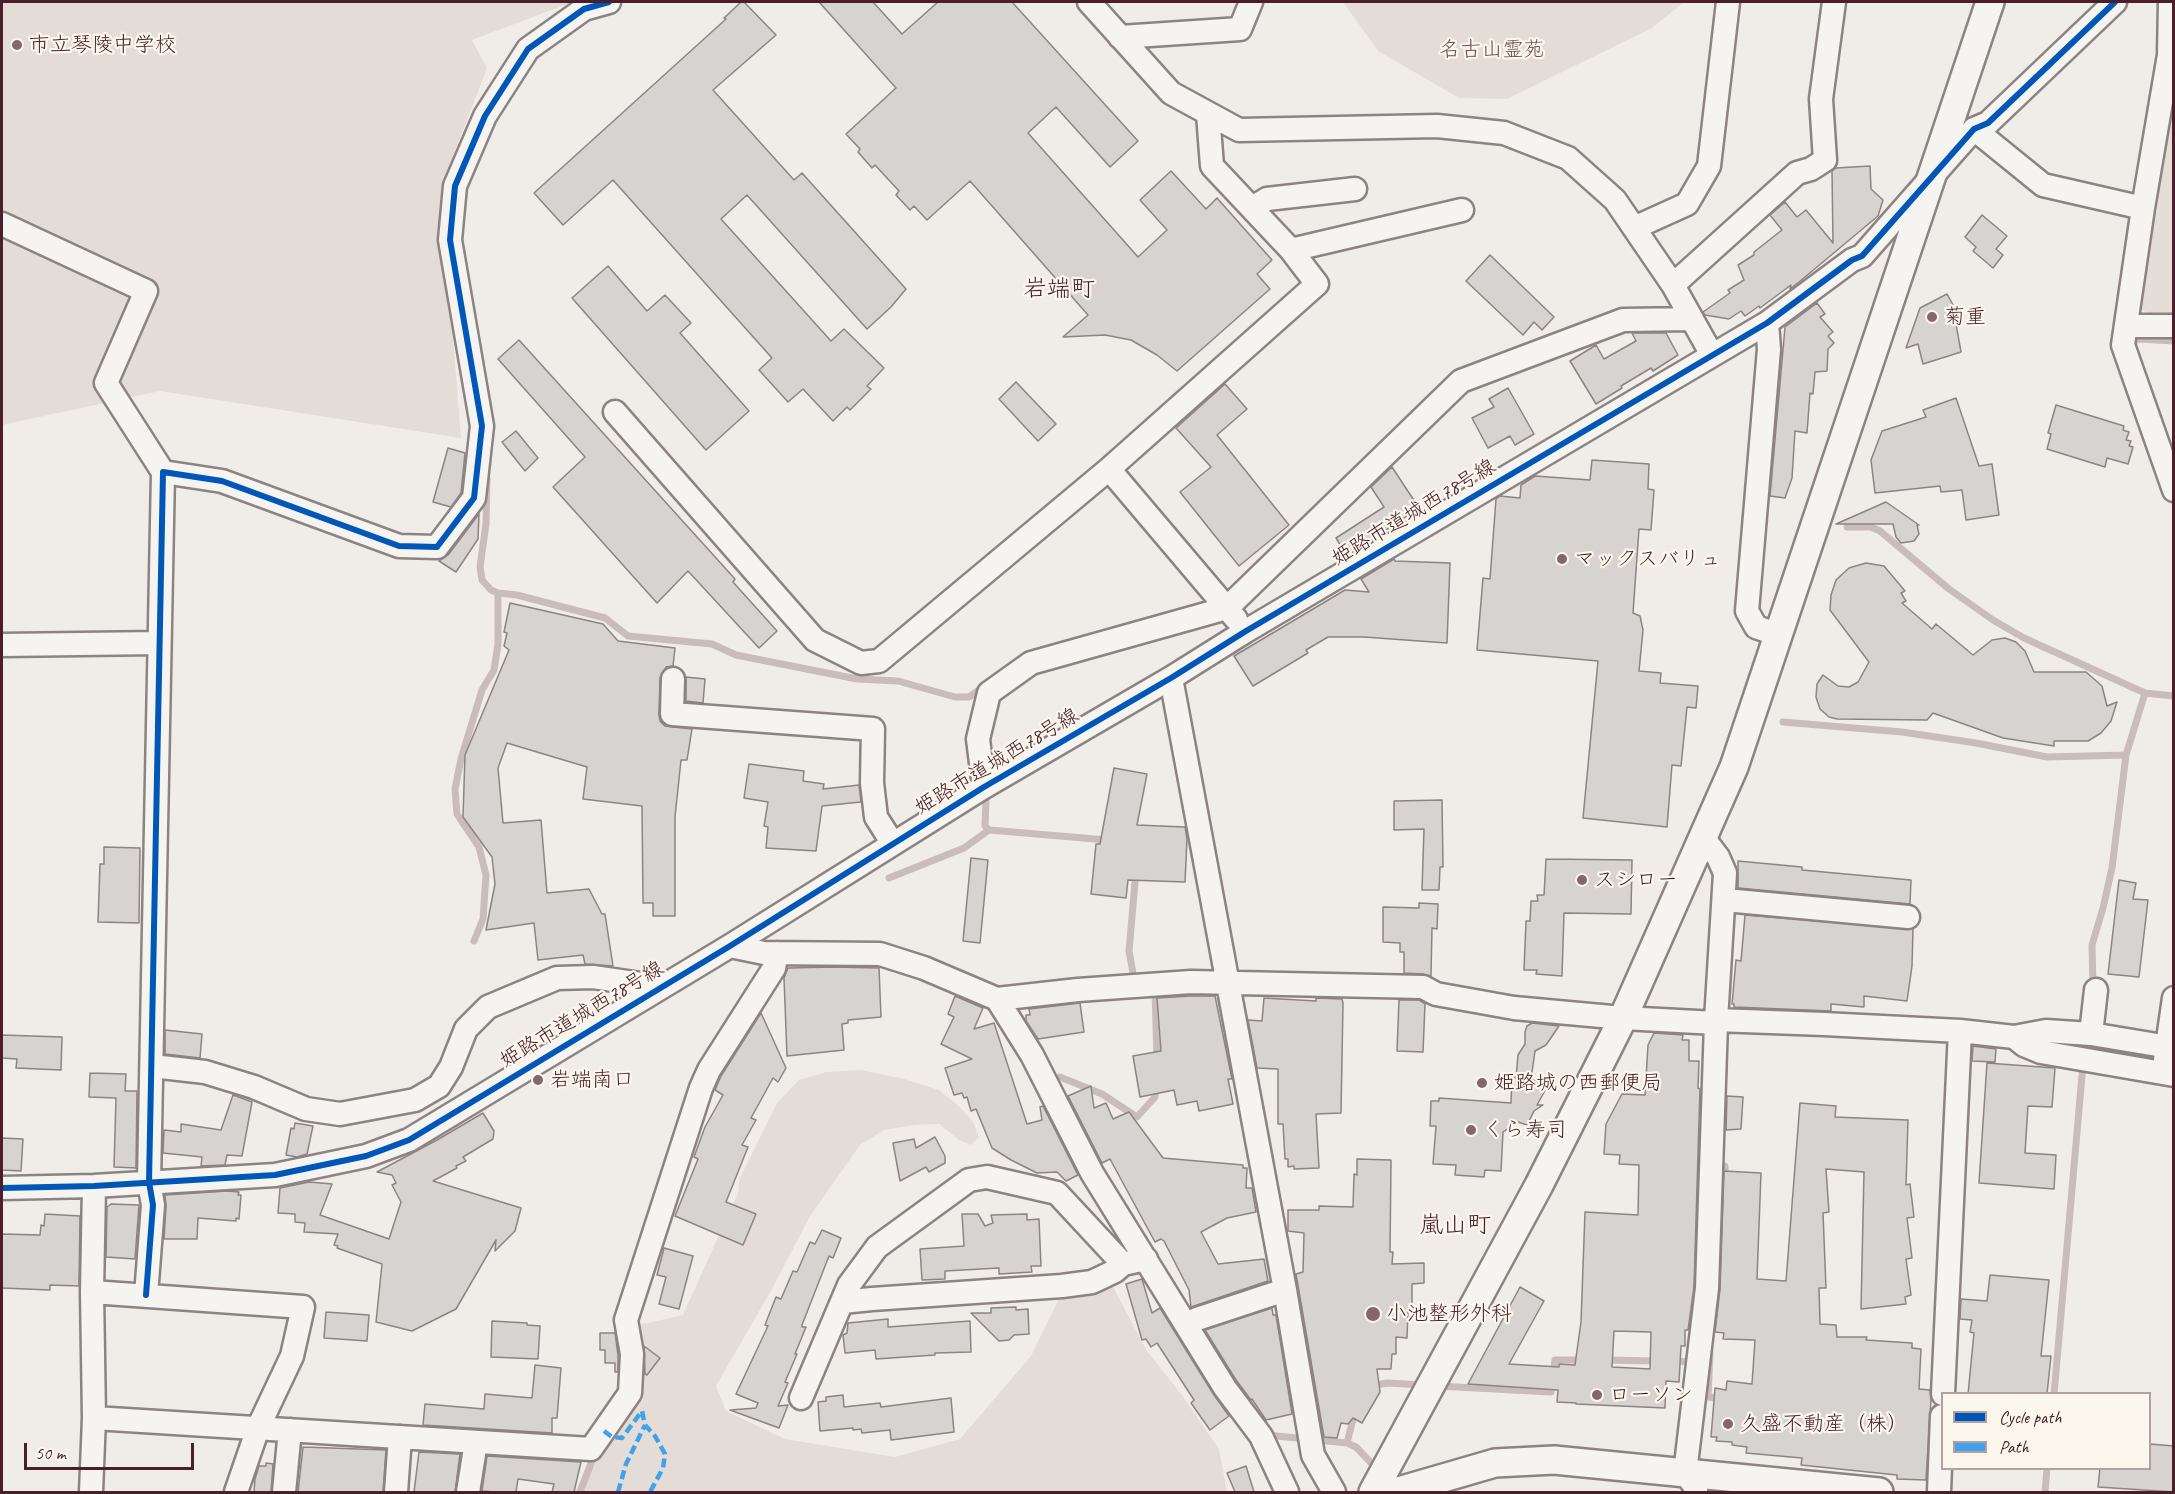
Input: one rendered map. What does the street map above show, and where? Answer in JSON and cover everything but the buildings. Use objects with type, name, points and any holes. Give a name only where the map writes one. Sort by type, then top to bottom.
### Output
[{"type":"street","points":[[163,472],[222,481],[399,546],[437,547],[474,498],[482,426],[450,240],[455,186],[485,116],[528,50],[584,9],[609,2]]},
{"type":"street","points":[[1089,2],[1171,93],[1239,130],[1437,126],[1504,132],[1568,158],[1615,200],[1673,285],[1712,355]]},
{"type":"street","points":[[1120,37],[1240,29],[1251,2]]},
{"type":"street","points":[[1634,228],[1687,204],[1709,166],[1728,2]]},
{"type":"street","points":[[1673,285],[1797,172],[1811,169],[1825,160],[1821,99],[1834,2]]},
{"type":"street","name":"姫路市道城西78号線","points":[[2,1188],[94,1186],[275,1175],[383,1151],[409,1140],[730,946],[984,787],[1767,323],[1852,260],[1862,256],[1933,175],[1989,2]]},
{"type":"street","points":[[1373,1492],[1539,1185],[1623,1018],[1734,767],[1933,175],[1974,129],[1988,123],[2115,2]]},
{"type":"street","points":[[2170,2],[2169,55],[2143,207],[2123,345],[2174,490]]},
{"type":"street","points":[[615,412],[815,640],[861,663],[879,661],[1109,469],[1317,284],[1291,250],[1212,166],[1208,114]]},
{"type":"street","points":[[1974,129],[2043,185],[2143,207]]},
{"type":"street","points":[[1252,208],[1267,200],[1355,189]]},
{"type":"street","points":[[1291,250],[1462,210]]},
{"type":"street","points":[[2,224],[146,291],[106,383],[163,472],[149,1182],[153,1205],[146,1295]]},
{"type":"street","points":[[984,787],[978,739],[989,693],[1031,663],[1227,608],[1461,381],[1623,320],[1692,319]]},
{"type":"street","points":[[1767,323],[1769,349],[1747,611],[1756,627],[1779,635]]},
{"type":"street","points":[[2127,326],[2174,326]]},
{"type":"street","points":[[1109,469],[1246,631]]},
{"type":"street","points":[[2,645],[159,643]]},
{"type":"street","points":[[1171,678],[1285,1290],[1313,1455],[1334,1492]]},
{"type":"street","points":[[673,679],[672,714],[873,729],[872,783],[876,817],[893,844]]},
{"type":"street","points":[[1690,1483],[1707,1288],[1716,1025],[1725,900],[1725,873],[1718,857],[1702,837]]},
{"type":"street","points":[[1725,900],[1908,917]]},
{"type":"street","points":[[730,946],[764,953],[880,954],[924,968],[997,999],[1078,990],[1191,982],[1423,987],[1436,994],[1514,1008],[1716,1025],[1960,1031],[2014,1037],[2046,1031],[2085,1033],[2157,1045],[2167,1063]]},
{"type":"street","points":[[94,1418],[591,1449],[630,1393],[632,1354],[626,1320],[701,1088],[709,1070],[774,968],[777,953]]},
{"type":"street","points":[[152,1066],[205,1072],[254,1087],[306,1109],[340,1114],[415,1100],[439,1086],[451,1067],[466,1029],[488,1007],[557,978],[593,977],[662,987]]},
{"type":"street","points":[[2068,1057],[2081,1048],[2096,990]]},
{"type":"street","points":[[2167,1063],[2174,998]]},
{"type":"street","points":[[997,999],[1009,1015],[1032,1056],[1092,1173],[1225,1388],[1260,1435],[1287,1492]]},
{"type":"street","points":[[1943,1392],[1960,1031]]},
{"type":"street","points":[[2014,1037],[2024,1045],[2041,1052],[2068,1057],[2099,1062],[2167,1063]]},
{"type":"street","points":[[801,1398],[849,1285],[877,1246],[969,1180],[987,1177],[1057,1193],[1123,1264]]},
{"type":"street","points":[[91,1492],[94,1418],[92,1292],[94,1186]]},
{"type":"street","points":[[842,1302],[1092,1282],[1115,1271],[1123,1264],[1146,1259]]},
{"type":"street","points":[[1186,1324],[1197,1318],[1285,1290]]},
{"type":"street","points":[[92,1292],[303,1307],[291,1356],[258,1428],[236,1492]]},
{"type":"street","points":[[284,1492],[290,1431]]},
{"type":"street","points":[[396,1492],[400,1437]]},
{"type":"street","points":[[468,1492],[476,1442]]},
{"type":"street","points":[[1940,1492],[1941,1454]]},
{"type":"street","points":[[1395,1492],[1495,1463],[1554,1460],[1690,1483],[1879,1492]]},
{"type":"shaded area","points":[[2173,90],[2173,317],[2152,316],[2138,307],[2157,205],[2152,193]]},
{"type":"green space","points":[[2,2],[573,2],[472,40],[487,68],[441,187],[461,438],[160,391],[2,425]]},
{"type":"green space","name":"名古山霊苑","points":[[1343,2],[1684,2],[1652,28],[1507,99],[1459,98],[1378,51]]},
{"type":"green space","points":[[861,1070],[904,1079],[939,1090],[960,1107],[973,1122],[979,1137],[971,1145],[959,1140],[939,1124],[915,1125],[884,1130],[860,1145],[810,1216],[772,1289],[716,1386],[726,1411],[785,1439],[895,1457],[960,1439],[1031,1356],[1071,1274],[1101,1264],[1147,1351],[1182,1395],[1219,1449],[1227,1492],[576,1492],[591,1455],[630,1399],[639,1325],[683,1315],[738,1193],[739,1180],[777,1103],[799,1080],[826,1072]]},
{"type":"waterway","points":[[2127,346],[2138,339],[2174,341]]},
{"type":"waterway","points":[[487,479],[486,524],[480,567],[482,580],[491,590],[498,593],[517,595],[605,618],[628,636],[712,644],[736,655],[857,679],[898,681],[955,697],[969,697],[985,686]]},
{"type":"waterway","points":[[1847,527],[1871,527],[1880,531],[1949,589],[1993,620],[2024,638],[2145,693],[2174,696]]},
{"type":"waterway","points":[[474,941],[483,919],[486,875],[479,847],[457,814],[455,789],[461,759],[482,690],[494,670],[498,644],[498,593]]},
{"type":"waterway","points":[[2093,987],[2092,945],[2112,868],[2126,755],[2145,693]]},
{"type":"waterway","points":[[1783,722],[1902,732],[2047,757],[2126,755]]},
{"type":"waterway","points":[[986,800],[985,826],[989,830],[1107,840]]},
{"type":"waterway","points":[[889,878],[964,848],[989,830]]},
{"type":"waterway","points":[[1136,871],[1129,951],[1134,979],[1138,979]]},
{"type":"waterway","points":[[1155,990],[1157,1059]]},
{"type":"waterway","points":[[2122,1055],[2162,1060]]},
{"type":"waterway","points":[[2054,1392],[2083,1064],[2085,1062]]},
{"type":"waterway","points":[[1060,1077],[1102,1094],[1137,1117],[1155,1097],[1156,1085]]},
{"type":"waterway","points":[[1719,1160],[1718,1164],[1725,1166],[1725,1179]]},
{"type":"waterway","points":[[1710,1353],[1708,1397],[1722,1399]]},
{"type":"waterway","points":[[1437,1386],[1551,1392],[1555,1360],[1582,1360]]},
{"type":"waterway","points":[[1605,1360],[1657,1361]]},
{"type":"waterway","points":[[1671,1361],[1693,1362],[1692,1365]]},
{"type":"waterway","points":[[1371,1386],[1387,1383],[1423,1385]]},
{"type":"waterway","points":[[1347,1443],[1355,1411]]},
{"type":"waterway","points":[[1267,1435],[1347,1443],[1356,1447],[1379,1471]]},
{"type":"waterway","points":[[580,1492],[593,1458]]},
{"type":"waterway","points":[[2045,1492],[2047,1470]]},
{"type":"marked path","points":[[604,1431],[612,1437],[622,1438],[642,1411],[645,1425],[655,1436],[665,1454],[663,1468],[650,1492]]},
{"type":"marked path","points":[[618,1492],[626,1464],[645,1425]]},
{"type":"cycle path","points":[[146,1295],[153,1205],[149,1182],[163,472],[222,481],[399,546],[437,547],[474,498],[482,426],[450,240],[455,186],[485,116],[528,49],[584,9],[609,2]]},
{"type":"cycle path","points":[[2,1188],[94,1186],[275,1175],[366,1156],[409,1140],[730,946],[984,787],[1767,323],[1852,260],[1862,256],[1974,129],[1988,123],[2115,2]]},
{"type":"place","name":"市立琴陵中学校","points":[[17,45]]},
{"type":"place","name":"菊重","points":[[1932,317]]},
{"type":"place","name":"マックスバリュ","points":[[1562,559]]},
{"type":"place","name":"スシロー","points":[[1582,880]]},
{"type":"place","name":"岩端南口","points":[[538,1080]]},
{"type":"place","name":"姫路城の西郵便局","points":[[1482,1083]]},
{"type":"place","name":"くら寿司","points":[[1471,1130]]},
{"type":"place","name":"小池整形外科","points":[[1373,1314]]},
{"type":"place","name":"ローソン","points":[[1597,1395]]},
{"type":"place","name":"久盛不動産（株）","points":[[1728,1424]]},
{"type":"district","name":"岩端町","points":[[1059,290]]},
{"type":"district","name":"嵐山町","points":[[1455,1226]]}]
